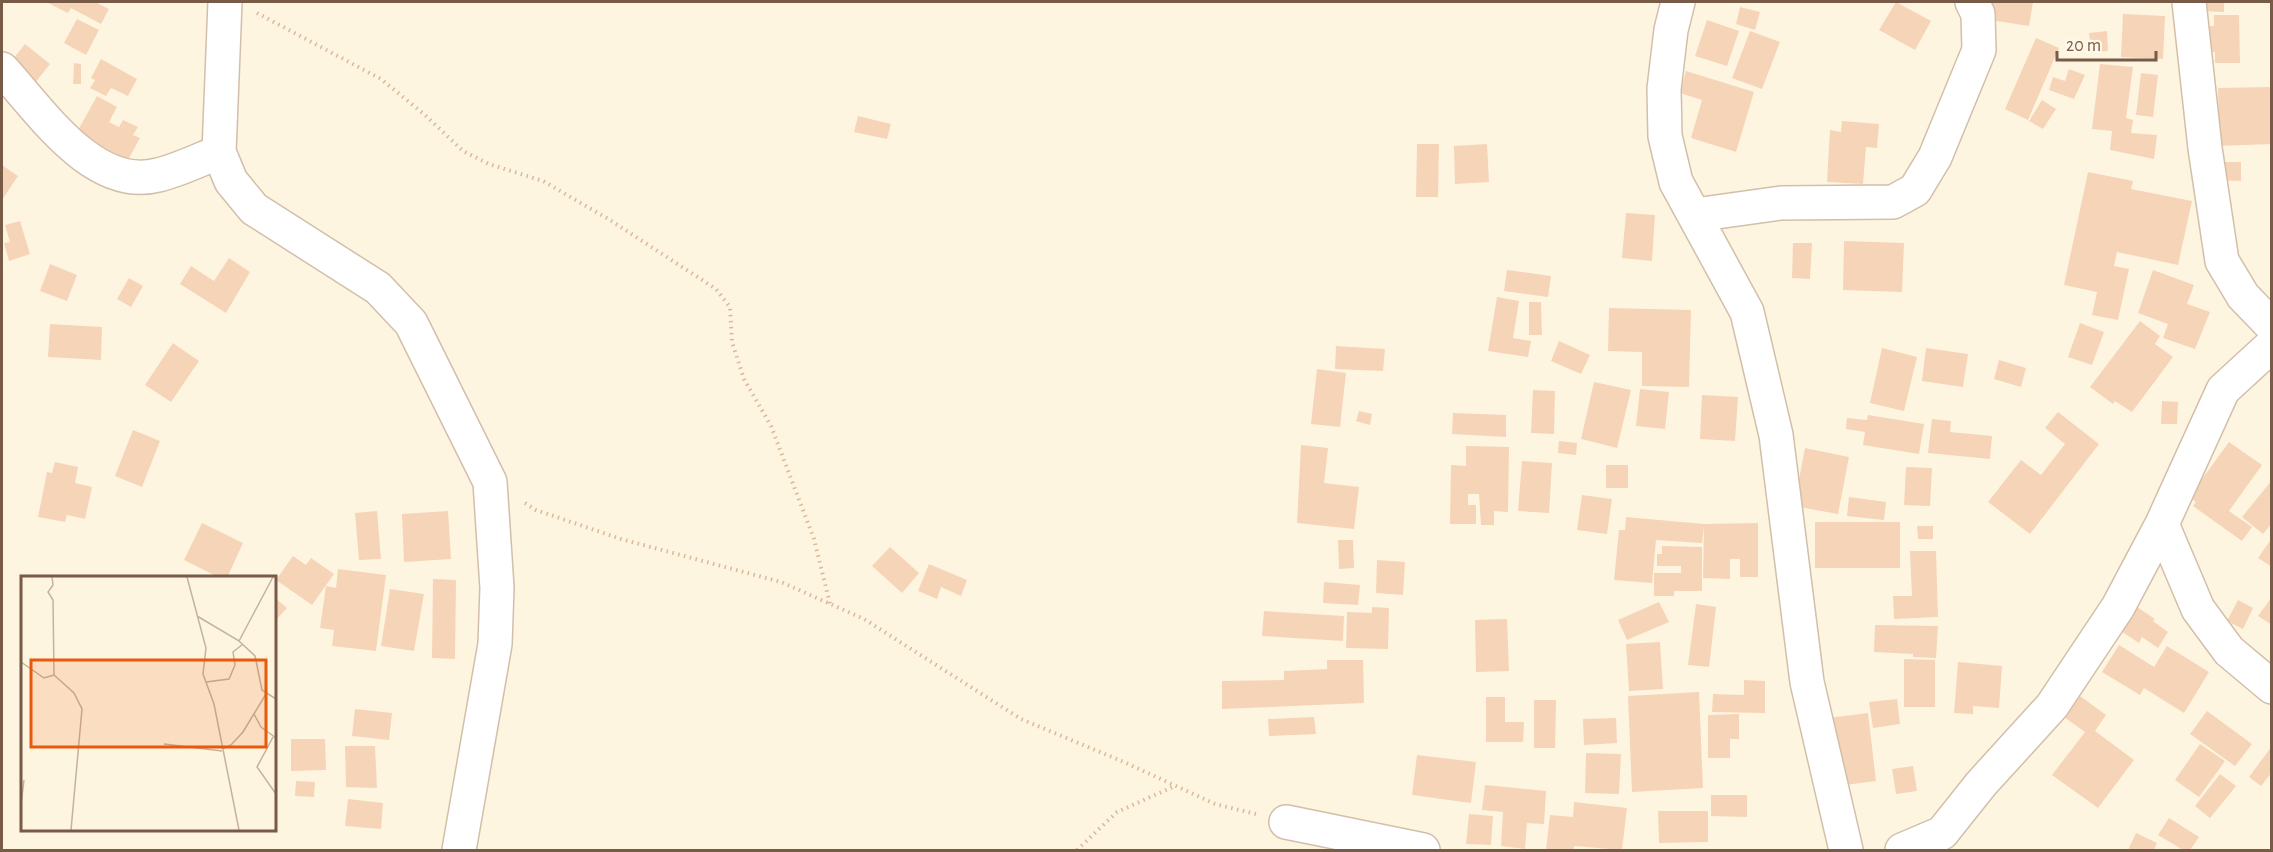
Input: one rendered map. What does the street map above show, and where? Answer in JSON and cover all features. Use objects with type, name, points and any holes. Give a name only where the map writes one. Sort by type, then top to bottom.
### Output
[{"type":"street","points":[[225,2],[219,152],[231,181],[254,209],[378,288],[411,323],[490,482],[497,588],[495,644],[459,850]]},
{"type":"street","points":[[1678,2],[1671,30],[1664,89],[1665,136],[1676,182],[1747,312],[1776,435],[1807,682],[1846,850]]},
{"type":"street","points":[[1695,215],[1780,203],[1893,202],[1916,190],[1935,157],[1979,51],[1978,14],[1972,2]]},
{"type":"street","points":[[2189,2],[2205,148],[2222,261],[2243,296],[2271,326]]},
{"type":"street","points":[[2,69],[58,132],[99,167],[123,177],[157,176],[219,152]]},
{"type":"street","points":[[1902,850],[1942,833],[1980,784],[2052,706],[2118,607],[2162,524],[2223,390],[2271,345]]},
{"type":"street","points":[[2162,524],[2198,609],[2229,651],[2271,687]]},
{"type":"street","points":[[1286,822],[1423,850]]},
{"type":"path","points":[[225,2],[269,18],[381,79],[425,115],[463,151],[489,164],[543,181],[610,220],[716,289],[730,307],[732,342],[744,379],[771,426],[814,539],[830,604]]},
{"type":"path","points":[[490,482],[536,510],[621,538],[781,582],[864,619],[1021,719],[1215,804],[1286,822]]},
{"type":"path","points":[[1077,850],[1117,812],[1176,786]]},
{"type":"building","points":[[46,2],[95,2],[109,9],[101,24],[71,8],[68,13]]},
{"type":"building","points":[[1896,2],[1931,21],[1915,50],[1879,30]]},
{"type":"building","points":[[1993,2],[2033,2],[2029,26],[1990,20]]},
{"type":"building","points":[[2201,2],[2224,2],[2224,12],[2201,11]]},
{"type":"building","points":[[1740,7],[1760,12],[1755,30],[1736,24]]},
{"type":"building","points":[[2123,14],[2165,16],[2163,59],[2121,57]]},
{"type":"building","points":[[2214,15],[2239,15],[2240,63],[2215,63],[2215,52],[2201,52],[2201,26],[2214,26]]},
{"type":"building","points":[[77,19],[99,30],[86,55],[64,43]]},
{"type":"building","points":[[1707,20],[1739,31],[1727,66],[1695,56]]},
{"type":"building","points":[[1750,31],[1780,42],[1762,89],[1732,78]]},
{"type":"building","points":[[2107,31],[2108,51],[2091,53],[2089,33]]},
{"type":"building","points":[[2036,38],[2059,48],[2028,120],[2005,109]]},
{"type":"building","points":[[25,44],[50,64],[35,83],[10,63]]},
{"type":"building","points":[[101,59],[137,79],[128,96],[111,88],[106,96],[90,88],[95,80],[91,78]]},
{"type":"building","points":[[74,63],[81,64],[81,84],[73,84]]},
{"type":"building","points":[[2100,64],[2133,67],[2126,118],[2133,120],[2131,133],[2157,135],[2154,159],[2110,150],[2112,131],[2092,129]]},
{"type":"building","points":[[2069,69],[2085,75],[2074,99],[2049,90],[2053,77],[2065,81]]},
{"type":"building","points":[[1686,71],[1754,92],[1736,152],[1691,138],[1702,100],[1680,93]]},
{"type":"building","points":[[2141,73],[2158,75],[2153,117],[2136,115]]},
{"type":"building","points":[[2272,87],[2272,144],[2219,146],[2218,88]]},
{"type":"building","points":[[97,96],[117,107],[109,122],[119,127],[123,120],[138,127],[133,135],[140,138],[123,169],[72,141]]},
{"type":"building","points":[[2042,100],[2056,109],[2043,129],[2029,121]]},
{"type":"building","points":[[858,116],[891,124],[887,139],[854,132]]},
{"type":"building","points":[[1842,121],[1879,124],[1877,148],[1866,147],[1863,184],[1827,182],[1830,130],[1841,132]]},
{"type":"building","points":[[1417,144],[1439,144],[1438,197],[1416,197]]},
{"type":"building","points":[[1487,144],[1489,182],[1455,184],[1454,146]]},
{"type":"building","points":[[2212,162],[2241,162],[2241,181],[2212,180]]},
{"type":"building","points":[[2,165],[18,176],[2,200]]},
{"type":"building","points":[[2088,172],[2133,181],[2131,189],[2192,201],[2178,265],[2117,252],[2114,266],[2129,269],[2118,320],[2092,315],[2097,292],[2064,285]]},
{"type":"building","points":[[1626,213],[1655,215],[1652,261],[1622,258]]},
{"type":"building","points":[[20,221],[30,254],[9,261],[4,243],[10,242],[5,225]]},
{"type":"building","points":[[1844,241],[1904,243],[1902,292],[1843,290]]},
{"type":"building","points":[[1793,243],[1812,243],[1810,279],[1792,278]]},
{"type":"building","points":[[229,258],[250,272],[226,313],[180,284],[191,266],[214,281]]},
{"type":"building","points":[[50,264],[77,275],[67,301],[40,291]]},
{"type":"building","points":[[1507,270],[1551,276],[1548,297],[1504,291]]},
{"type":"building","points":[[2153,270],[2194,285],[2187,304],[2210,312],[2195,349],[2163,338],[2168,324],[2138,313]]},
{"type":"building","points":[[129,278],[143,286],[131,307],[117,299]]},
{"type":"building","points":[[1497,297],[1519,301],[1513,338],[1531,341],[1528,357],[1488,351]]},
{"type":"building","points":[[1529,302],[1541,302],[1542,335],[1529,335]]},
{"type":"building","points":[[1609,308],[1691,310],[1689,387],[1642,386],[1642,352],[1608,351]]},
{"type":"building","points":[[2140,321],[2160,336],[2155,344],[2173,357],[2132,412],[2115,401],[2113,404],[2090,387]]},
{"type":"building","points":[[2080,323],[2104,332],[2092,365],[2068,357]]},
{"type":"building","points":[[50,324],[102,327],[101,360],[48,357]]},
{"type":"building","points":[[1559,341],[1590,355],[1581,374],[1551,361]]},
{"type":"building","points":[[173,343],[199,361],[171,402],[145,385]]},
{"type":"building","points":[[1336,346],[1385,349],[1383,371],[1335,369]]},
{"type":"building","points":[[1882,348],[1917,357],[1904,411],[1870,403]]},
{"type":"building","points":[[1926,348],[1968,354],[1963,387],[1922,381]]},
{"type":"building","points":[[1999,360],[2026,368],[2021,387],[1994,379]]},
{"type":"building","points":[[1317,369],[1346,373],[1340,427],[1311,424]]},
{"type":"building","points":[[1594,382],[1631,390],[1617,448],[1581,439]]},
{"type":"building","points":[[1640,389],[1669,392],[1665,429],[1636,426]]},
{"type":"building","points":[[1533,390],[1555,391],[1554,434],[1531,433]]},
{"type":"building","points":[[1702,395],[1738,397],[1735,441],[1700,439]]},
{"type":"building","points":[[2162,401],[2178,402],[2177,424],[2161,424]]},
{"type":"building","points":[[1359,411],[1372,414],[1370,425],[1356,421]]},
{"type":"building","points":[[2058,412],[2099,444],[2030,534],[1988,502],[2021,460],[2041,475],[2065,444],[2045,428]]},
{"type":"building","points":[[1453,413],[1506,415],[1506,437],[1452,434]]},
{"type":"building","points":[[1868,415],[1924,424],[1919,454],[1863,445],[1865,432],[1846,429],[1847,418],[1867,420]]},
{"type":"building","points":[[1932,419],[1951,421],[1950,432],[1992,436],[1990,459],[1928,453]]},
{"type":"building","points":[[133,430],[160,441],[142,487],[115,476]]},
{"type":"building","points":[[1559,441],[1577,443],[1576,455],[1558,453]]},
{"type":"building","points":[[2229,442],[2262,465],[2229,511],[2252,527],[2242,541],[2193,506],[2196,502],[2189,497]]},
{"type":"building","points":[[1301,445],[1328,448],[1324,483],[1359,487],[1354,529],[1297,523]]},
{"type":"building","points":[[1466,446],[1509,447],[1508,512],[1494,511],[1494,525],[1481,525],[1479,494],[1468,494],[1468,505],[1476,505],[1476,524],[1450,524],[1451,465],[1466,466]]},
{"type":"building","points":[[1805,448],[1849,457],[1838,514],[1794,506]]},
{"type":"building","points":[[1522,461],[1552,463],[1549,513],[1518,511]]},
{"type":"building","points":[[55,462],[78,467],[75,483],[92,487],[85,519],[67,515],[65,522],[38,517],[47,472],[52,473]]},
{"type":"building","points":[[1606,465],[1628,465],[1628,488],[1606,488]]},
{"type":"building","points":[[1906,467],[1932,468],[1930,506],[1904,505]]},
{"type":"building","points":[[2272,480],[2272,523],[2263,534],[2242,517]]},
{"type":"building","points":[[1582,495],[1612,499],[1607,534],[1577,530]]},
{"type":"building","points":[[1849,497],[1886,502],[1884,520],[1847,516]]},
{"type":"building","points":[[377,511],[381,559],[359,560],[355,513]]},
{"type":"building","points":[[448,511],[451,559],[404,562],[402,514]]},
{"type":"building","points":[[1626,517],[1704,524],[1758,523],[1758,577],[1740,577],[1740,559],[1730,559],[1730,579],[1703,578],[1704,526],[1702,543],[1656,540],[1652,583],[1614,580],[1619,530],[1625,530]]},
{"type":"building","points":[[1815,522],[1900,522],[1900,568],[1815,568]]},
{"type":"building","points":[[202,523],[243,543],[228,576],[216,576],[184,560]]},
{"type":"building","points":[[1917,526],[1933,526],[1933,539],[1918,539]]},
{"type":"building","points":[[2272,538],[2272,567],[2258,558]]},
{"type":"building","points":[[1338,540],[1353,540],[1354,568],[1339,569]]},
{"type":"building","points":[[1662,546],[1702,547],[1702,591],[1674,591],[1674,596],[1654,596],[1654,573],[1681,573],[1681,566],[1657,566],[1657,554],[1662,554]]},
{"type":"building","points":[[890,547],[919,573],[902,593],[872,566]]},
{"type":"building","points":[[1910,551],[1936,551],[1938,617],[1894,619],[1893,596],[1912,596]]},
{"type":"building","points":[[293,556],[306,565],[311,558],[334,574],[312,605],[276,580]]},
{"type":"building","points":[[1377,560],[1405,562],[1403,595],[1376,593]]},
{"type":"building","points":[[929,564],[967,580],[961,596],[941,587],[937,599],[918,591]]},
{"type":"building","points":[[338,569],[386,575],[376,651],[332,646],[334,630],[320,628],[326,586],[336,588]]},
{"type":"building","points":[[433,579],[456,580],[455,659],[432,658]]},
{"type":"building","points":[[1324,582],[1360,585],[1358,605],[1323,603]]},
{"type":"building","points":[[390,589],[424,594],[414,651],[381,646]]},
{"type":"building","points":[[2272,597],[2272,625],[2258,616]]},
{"type":"building","points":[[276,599],[287,608],[276,620]]},
{"type":"building","points":[[2238,600],[2253,608],[2243,629],[2227,621]]},
{"type":"building","points":[[1659,602],[1669,622],[1627,640],[1618,620]]},
{"type":"building","points":[[1696,604],[1716,607],[1709,667],[1688,665]]},
{"type":"building","points":[[2134,605],[2155,619],[2153,621],[2168,632],[2158,648],[2142,637],[2139,643],[2118,629]]},
{"type":"building","points":[[1372,607],[1389,608],[1388,649],[1346,648],[1347,612],[1372,613]]},
{"type":"building","points":[[1264,611],[1344,616],[1343,641],[1262,636]]},
{"type":"building","points":[[1507,619],[1509,671],[1476,672],[1475,620]]},
{"type":"building","points":[[1875,625],[1938,626],[1936,658],[1874,652]]},
{"type":"building","points":[[1660,642],[1663,689],[1629,691],[1626,644]]},
{"type":"building","points":[[2119,645],[2154,667],[2167,646],[2209,672],[2184,713],[2144,688],[2140,695],[2102,672]]},
{"type":"building","points":[[1904,659],[1935,660],[1935,707],[1904,707]]},
{"type":"building","points":[[1327,660],[1363,660],[1364,703],[1222,709],[1222,681],[1284,680],[1284,671],[1327,669]]},
{"type":"building","points":[[1958,662],[2002,666],[1999,708],[1973,706],[1973,714],[1954,713]]},
{"type":"building","points":[[1744,680],[1765,681],[1765,713],[1712,712],[1713,694],[1744,695]]},
{"type":"building","points":[[1699,692],[1703,788],[1632,792],[1628,696]]},
{"type":"building","points":[[2080,696],[2106,715],[2095,731],[2134,760],[2098,808],[2052,775],[2085,732],[2064,717]]},
{"type":"building","points":[[1486,697],[1505,697],[1505,722],[1524,722],[1523,742],[1486,742]]},
{"type":"building","points":[[1897,699],[1900,724],[1873,728],[1869,702]]},
{"type":"building","points":[[1534,700],[1556,700],[1555,748],[1534,748]]},
{"type":"building","points":[[355,709],[392,713],[389,740],[352,736]]},
{"type":"building","points":[[2207,711],[2252,744],[2235,766],[2190,734]]},
{"type":"building","points":[[1868,713],[1876,781],[1837,786],[1828,718]]},
{"type":"building","points":[[1739,714],[1739,739],[1730,739],[1730,758],[1708,758],[1708,715]]},
{"type":"building","points":[[1314,717],[1316,734],[1269,736],[1268,719]]},
{"type":"building","points":[[1616,718],[1617,743],[1584,745],[1583,719]]},
{"type":"building","points":[[291,739],[325,739],[326,770],[291,771]]},
{"type":"building","points":[[2200,744],[2225,761],[2199,797],[2175,780]]},
{"type":"building","points":[[345,746],[375,746],[377,788],[346,787]]},
{"type":"building","points":[[2272,746],[2272,772],[2261,786],[2249,777]]},
{"type":"building","points":[[1586,753],[1621,754],[1619,794],[1585,793]]},
{"type":"building","points":[[1417,755],[1476,762],[1471,803],[1412,795]]},
{"type":"building","points":[[1913,766],[1917,791],[1896,794],[1892,769]]},
{"type":"building","points":[[2220,774],[2236,786],[2210,818],[2195,806]]},
{"type":"building","points":[[296,781],[315,782],[314,797],[295,796]]},
{"type":"building","points":[[1485,785],[1546,791],[1544,824],[1527,823],[1525,849],[1501,846],[1503,812],[1482,810]]},
{"type":"building","points":[[1711,795],[1747,795],[1747,817],[1711,816]]},
{"type":"building","points":[[348,799],[383,803],[381,829],[345,826]]},
{"type":"building","points":[[1574,802],[1627,808],[1622,850],[1574,846],[1574,850],[1546,850],[1550,815],[1573,817]]},
{"type":"building","points":[[1658,811],[1708,811],[1708,842],[1659,843]]},
{"type":"building","points":[[1469,814],[1493,816],[1491,845],[1466,844]]},
{"type":"building","points":[[2169,818],[2199,837],[2190,850],[2183,850],[2158,835]]},
{"type":"building","points":[[2136,833],[2157,843],[2154,850],[2128,850]]}]
